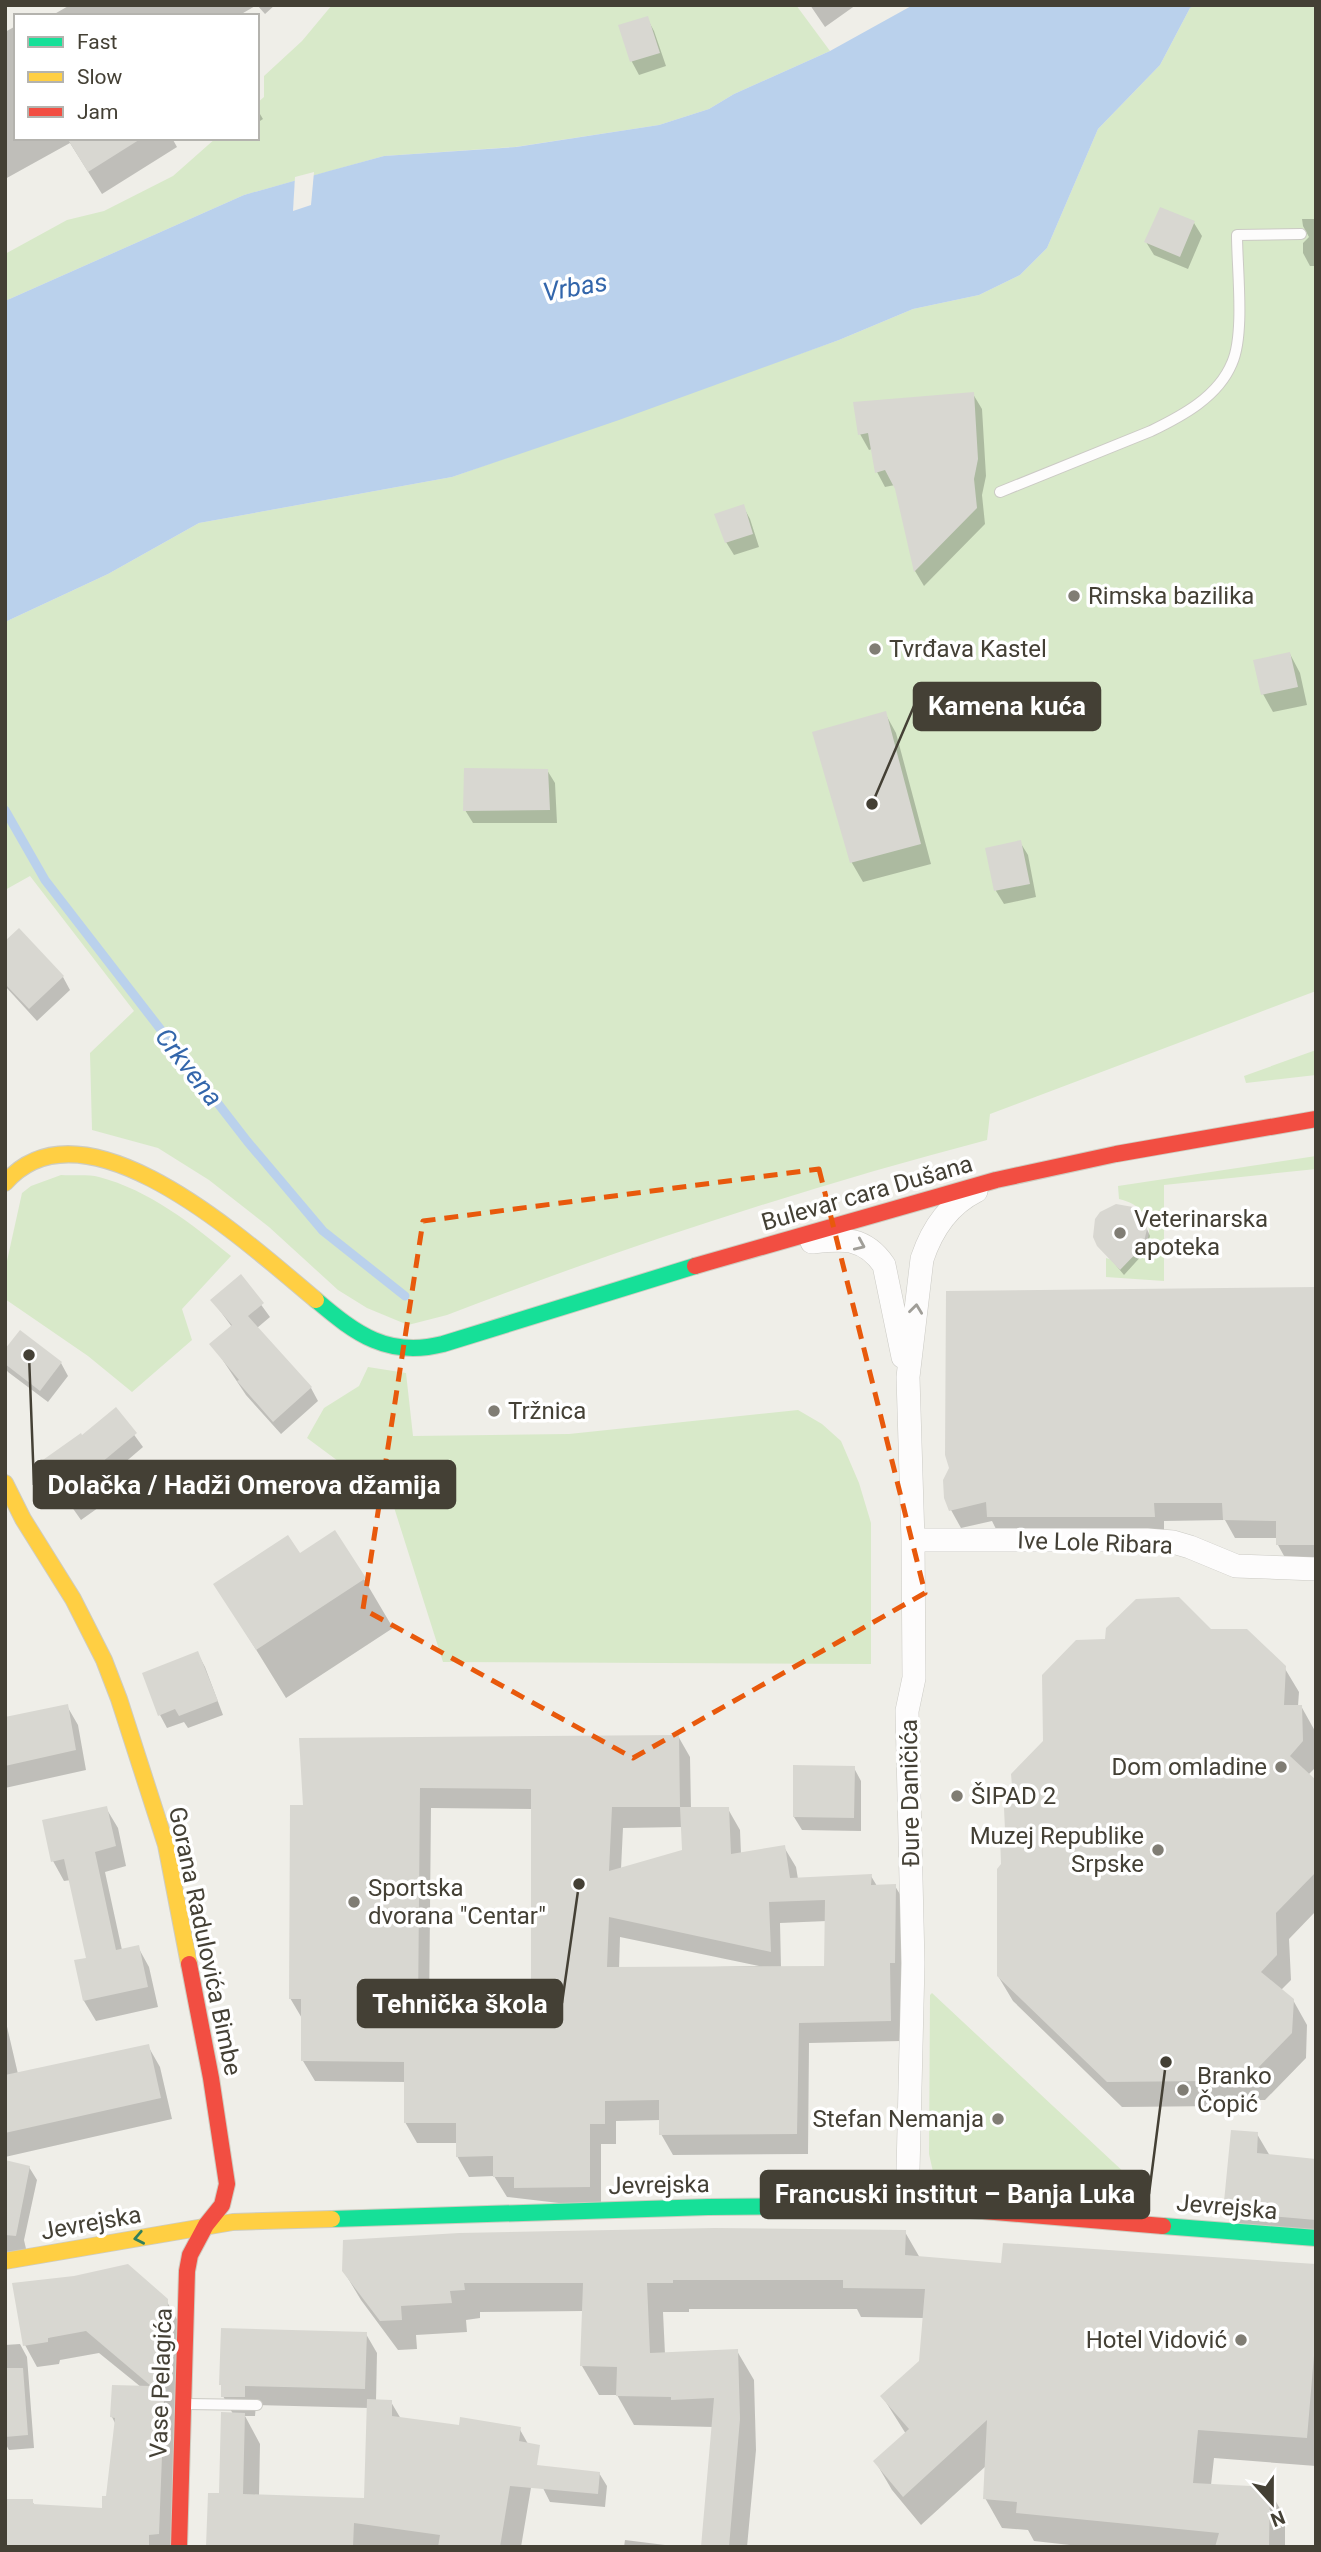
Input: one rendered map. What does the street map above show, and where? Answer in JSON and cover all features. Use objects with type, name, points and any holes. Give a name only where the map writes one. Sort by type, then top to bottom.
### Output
[{"type":"street","name":"Bulevar cara Dušana","points":[[5,1183],[12,1174],[42,1158],[61,1155],[99,1157],[178,1192],[356,1330],[385,1344],[406,1349],[438,1344],[995,1180],[1151,1147],[1316,1119]]},
{"type":"street","name":"Đure Daničića","points":[[923,2206],[915,2198],[908,2171],[913,1963],[907,1711],[914,1678],[908,1377],[922,1259],[928,1242],[934,1229],[958,1200],[995,1180]]},
{"type":"street","name":"Đure Daničića","points":[[769,1245],[852,1241],[876,1253],[884,1265],[908,1377]]},
{"type":"street","name":"Gorana Radulovića Bimbe","points":[[6,1488],[73,1599],[104,1660],[120,1699],[166,1845],[211,2078],[227,2184],[222,2205],[206,2225]]},
{"type":"street","name":"Ive Lole Ribara","points":[[913,1540],[1147,1540],[1173,1542],[1236,1566],[1316,1569]]},
{"type":"street","name":"Jevrejska","points":[[5,2261],[233,2222],[596,2209],[847,2204],[923,2206],[1316,2238]]},
{"type":"street","name":"Vase Pelagića","points":[[179,2547],[187,2271],[190,2255],[206,2225]]},
{"type":"lane","points":[[1000,492],[1151,431],[1173,420],[1203,399],[1217,387],[1227,373],[1237,345],[1237,235],[1301,234]]},
{"type":"lane","points":[[183,2404],[257,2405]]},
{"type":"highlighted area","points":[[819,1169],[925,1593],[633,1758],[363,1609],[423,1221]]},
{"type":"green space","points":[[332,5],[796,5],[830,51],[734,94],[709,109],[659,125],[515,147],[384,156],[244,195],[5,301],[5,254],[67,220],[104,211],[173,176],[214,140],[259,140],[259,101],[264,97],[264,76],[302,41]]},
{"type":"green space","points":[[1195,5],[1316,5],[1316,991],[990,1114],[987,1140],[850,1178],[715,1220],[447,1315],[408,1325],[367,1308],[338,1290],[269,1227],[209,1180],[158,1148],[92,1130],[90,1053],[134,1011],[30,876],[5,890],[5,622],[108,574],[199,523],[452,477],[839,340],[913,309],[979,295],[1020,275],[1047,248],[1098,129],[1160,65],[1190,8]]},
{"type":"green space","points":[[1316,1050],[1316,1075],[1246,1083],[1244,1076]]},
{"type":"green space","points":[[1316,1156],[1316,1169],[1164,1185],[1164,1281],[1106,1277],[1106,1258],[1121,1260],[1133,1257],[1148,1239],[1149,1227],[1145,1215],[1135,1206],[1119,1199],[1118,1186]]},
{"type":"green space","points":[[61,1175],[95,1176],[135,1190],[185,1220],[231,1256],[182,1309],[192,1340],[132,1392],[88,1356],[5,1299],[5,1270],[22,1193],[31,1186]]},
{"type":"green space","points":[[368,1367],[406,1373],[413,1436],[569,1434],[798,1410],[822,1424],[841,1441],[859,1483],[871,1523],[871,1664],[443,1662],[392,1501],[307,1438],[324,1408],[359,1386]]},
{"type":"green space","points":[[932,1993],[1128,2176],[1128,2201],[943,2188],[936,2185],[929,2154]]},
{"type":"water","name":"Vrbas","points":[[913,5],[1195,5],[1190,8],[1160,65],[1098,129],[1047,248],[1020,275],[979,295],[913,309],[839,340],[452,477],[199,523],[108,574],[5,622],[5,301],[244,195],[384,156],[516,147],[659,125],[709,109],[734,94],[830,51]]},
{"type":"pier","points":[[314,172],[311,205],[293,211],[295,177]]},
{"type":"building","points":[[648,16],[660,53],[630,62],[618,25]]},
{"type":"building","points":[[68,140],[139,140],[88,172]]},
{"type":"building","points":[[1160,207],[1195,221],[1180,257],[1144,242]]},
{"type":"building","points":[[974,392],[978,459],[974,479],[977,508],[914,572],[895,489],[885,470],[875,473],[868,433],[858,435],[853,402]]},
{"type":"building","points":[[744,504],[753,534],[725,543],[714,514]]},
{"type":"building","points":[[1290,652],[1298,687],[1261,695],[1253,660]]},
{"type":"building","points":[[886,711],[921,844],[850,863],[812,732]]},
{"type":"building","points":[[464,768],[548,769],[550,810],[463,811]]},
{"type":"building","points":[[1021,840],[1030,884],[994,891],[985,848]]},
{"type":"building","points":[[19,928],[64,976],[29,1009],[5,984],[5,941]]},
{"type":"building","name":"Veterinarska apoteka","points":[[1116,1204],[1133,1207],[1140,1212],[1147,1229],[1143,1246],[1120,1270],[1097,1246],[1093,1237],[1095,1219],[1100,1212]]},
{"type":"building","points":[[241,1274],[264,1303],[248,1316],[312,1387],[273,1422],[209,1344],[232,1325],[210,1300]]},
{"type":"building","points":[[1316,1287],[1316,1545],[1276,1545],[1276,1521],[1223,1520],[1222,1503],[1154,1503],[1155,1517],[987,1517],[986,1502],[949,1511],[944,1498],[943,1480],[949,1468],[945,1455],[946,1291]]},
{"type":"building","points":[[20,1330],[62,1362],[40,1391],[5,1364],[5,1349]]},
{"type":"building","points":[[116,1407],[137,1433],[101,1463],[113,1479],[73,1508],[40,1462],[81,1433],[82,1435]]},
{"type":"building","points":[[335,1530],[366,1578],[256,1650],[213,1584],[288,1535],[300,1553]]},
{"type":"building","name":"Muzej Republike Srpske","points":[[1179,1597],[1211,1629],[1247,1629],[1286,1666],[1284,1705],[1302,1705],[1303,1741],[1290,1756],[1316,1780],[1316,1872],[1276,1913],[1277,1955],[1261,1972],[1294,1999],[1292,2033],[1250,2076],[1221,2076],[1215,2081],[1107,2082],[997,1976],[997,1869],[1001,1864],[1000,1835],[1005,1830],[1004,1808],[1013,1798],[1011,1774],[1043,1741],[1042,1675],[1076,1640],[1105,1639],[1106,1628],[1136,1599]]},
{"type":"building","points":[[198,1651],[218,1701],[179,1716],[175,1709],[158,1716],[142,1673]]},
{"type":"building","points":[[68,1704],[76,1750],[5,1766],[5,1717]]},
{"type":"building","points":[[679,1735],[680,1807],[729,1807],[731,1854],[785,1845],[790,1878],[872,1874],[871,1885],[896,1884],[895,1963],[890,1963],[891,2021],[799,2023],[797,2134],[659,2135],[659,2100],[605,2101],[605,2124],[590,2124],[590,2187],[514,2188],[514,2177],[493,2177],[493,2156],[456,2157],[456,2123],[404,2123],[404,2062],[301,2061],[301,1999],[289,1999],[290,1805],[303,1805],[299,1738]],"holes":[[[420,1788],[531,1789],[531,2012],[418,2011]],[[612,1807],[680,1807],[682,1850],[609,1871]],[[825,1900],[824,1966],[607,1967],[609,1917],[771,1952],[769,1902]]]},
{"type":"building","points":[[793,1765],[855,1766],[854,1818],[793,1817]]},
{"type":"building","points":[[107,1806],[116,1846],[95,1852],[116,1950],[139,1945],[148,1987],[83,2001],[74,1960],[86,1958],[64,1859],[51,1862],[42,1820]]},
{"type":"building","points":[[149,2044],[161,2098],[5,2133],[5,2075]]},
{"type":"building","points":[[1231,2130],[1258,2132],[1257,2153],[1316,2159],[1316,2220],[1223,2212]]},
{"type":"building","points":[[5,2160],[30,2166],[16,2236],[5,2235]]},
{"type":"building","points":[[715,2228],[906,2230],[905,2255],[1001,2263],[1003,2243],[1316,2264],[1316,2332],[1307,2438],[1198,2430],[1193,2483],[1270,2487],[1269,2547],[1215,2547],[1219,2533],[1016,2513],[1017,2502],[983,2499],[987,2420],[903,2497],[873,2461],[909,2429],[880,2396],[919,2361],[925,2289],[843,2288],[843,2280],[673,2280],[673,2283],[647,2283],[650,2353],[738,2349],[740,2419],[729,2547],[701,2547],[714,2398],[671,2400],[671,2397],[616,2396],[617,2367],[580,2366],[583,2283],[464,2283],[465,2290],[450,2291],[452,2303],[401,2306],[402,2320],[380,2321],[342,2271],[343,2240],[459,2233]]},
{"type":"building","points":[[128,2264],[168,2299],[159,2534],[149,2535],[149,2547],[5,2547],[5,2499],[33,2499],[33,2504],[102,2508],[102,2496],[106,2496],[115,2418],[110,2417],[112,2385],[151,2386],[86,2331],[23,2346],[12,2283],[74,2276]]},
{"type":"building","points":[[221,2328],[367,2332],[365,2389],[245,2386],[245,2397],[221,2397]]},
{"type":"building","points":[[5,2368],[23,2368],[28,2435],[5,2437]]},
{"type":"building","points":[[367,2399],[392,2400],[392,2416],[459,2425],[460,2417],[521,2427],[519,2441],[540,2445],[537,2465],[600,2472],[598,2494],[510,2486],[500,2547],[438,2547],[440,2535],[354,2523],[353,2547],[206,2547],[208,2493],[219,2493],[221,2412],[245,2413],[243,2494],[364,2498]]},
{"type":"waterway","name":"Crkvena","points":[[5,810],[45,880],[247,1141],[323,1231],[405,1296]]},
{"type":"traffic: fast","points":[[316,1300],[359,1333],[374,1340],[406,1348],[423,1348],[695,1266]]},
{"type":"traffic: fast","points":[[332,2219],[819,2206]]},
{"type":"traffic: fast","points":[[1163,2226],[1316,2238]]},
{"type":"traffic: slow","points":[[5,1183],[39,1159],[78,1155],[122,1165],[167,1187],[211,1216],[316,1300]]},
{"type":"traffic: slow","points":[[5,1483],[23,1519],[73,1599],[104,1660],[119,1699],[166,1845],[189,1964]]},
{"type":"traffic: slow","points":[[5,2261],[233,2222],[332,2219]]},
{"type":"traffic: jam","points":[[695,1266],[996,1180],[1116,1154],[1316,1119]]},
{"type":"traffic: jam","points":[[179,2547],[187,2271],[190,2255],[206,2225],[222,2205],[227,2184],[211,2078],[189,1964]]},
{"type":"traffic: jam","points":[[819,2206],[923,2206],[1163,2226]]},
{"type":"place","name":"Rimska bazilika","points":[[1074,596]]},
{"type":"place","name":"Tvrđava Kastel","points":[[875,649]]},
{"type":"place","name":"Kamena kuća","points":[[872,804]]},
{"type":"place","name":"Veterinarska apoteka","points":[[1120,1233]]},
{"type":"place","name":"Dolačka / Hadži Omerova džamija","points":[[29,1355]]},
{"type":"place","name":"Tržnica","points":[[494,1411]]},
{"type":"place","name":"Dom omladine","points":[[1281,1767]]},
{"type":"place","name":"ŠIPAD 2","points":[[957,1796]]},
{"type":"place","name":"Muzej Republike Srpske","points":[[1158,1850]]},
{"type":"place","name":"Tehnička škola","points":[[579,1884]]},
{"type":"place","name":"Sportska dvorana \"Centar\"","points":[[354,1902]]},
{"type":"place","name":"Francuski institut – Banja Luka","points":[[1166,2062]]},
{"type":"place","name":"Branko Čopić","points":[[1183,2090]]},
{"type":"place","name":"Stefan Nemanja","points":[[998,2119]]},
{"type":"place","name":"Hotel Vidović","points":[[1241,2340]]}]
